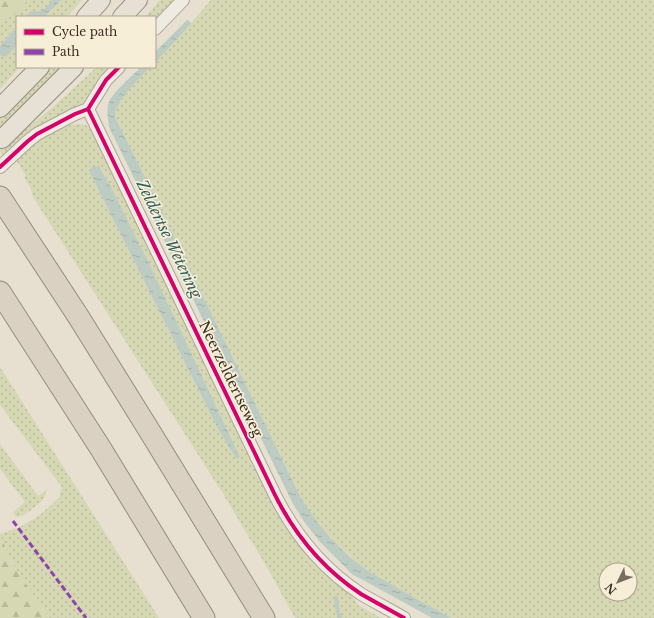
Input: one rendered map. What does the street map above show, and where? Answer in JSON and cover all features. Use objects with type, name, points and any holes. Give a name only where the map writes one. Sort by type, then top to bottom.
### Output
[{"type":"highway","points":[[0,197],[78,316],[264,618]]},
{"type":"highway","points":[[0,292],[101,449],[204,618]]},
{"type":"main road","points":[[87,16],[101,0]]},
{"type":"main road","points":[[123,16],[138,0]]},
{"type":"main road","points":[[0,108],[39,68]]},
{"type":"main road","points":[[2,139],[73,68]]},
{"type":"street","points":[[156,28],[183,0]]},
{"type":"street","points":[[0,167],[22,145],[37,134],[75,114],[88,109],[106,80],[118,68]]},
{"type":"street","name":"Neerzeldertseweg","points":[[88,109],[288,520],[307,545],[334,573],[361,593],[404,618]]},
{"type":"green space","points":[[0,0],[27,0],[27,3],[0,25]]},
{"type":"green space","points":[[27,0],[52,0],[43,10],[32,11],[26,16],[16,16],[16,27],[0,46],[0,25],[27,3]]},
{"type":"green space","points":[[61,0],[82,0],[68,16],[45,16]]},
{"type":"green space","points":[[160,0],[176,0],[156,22],[156,16],[146,16]]},
{"type":"green space","points":[[211,0],[654,0],[654,618],[452,618],[376,576],[360,565],[335,542],[317,522],[309,512],[300,496],[115,117],[119,104],[128,90],[150,68],[156,68],[156,62]]},
{"type":"green space","points":[[16,47],[16,68],[19,68],[0,89],[0,55],[4,57]]},
{"type":"green space","points":[[48,68],[60,68],[0,130],[0,115]]},
{"type":"green space","points":[[96,68],[109,68],[101,77],[86,102],[73,110],[42,124],[3,155],[0,150],[53,107]]},
{"type":"green space","points":[[78,124],[86,125],[98,138],[267,487],[348,589],[358,605],[381,618],[295,618],[268,569],[222,492],[33,197],[31,189],[24,177],[26,176],[15,159],[50,133],[65,126]],"holes":[[[100,167],[147,259],[240,457],[239,458],[237,458],[232,452],[217,427],[90,173],[90,170]]]},
{"type":"green space","points":[[0,367],[159,618],[49,618],[10,560],[0,534],[20,527],[40,515],[59,498],[62,487],[0,405]]},
{"type":"green space","points":[[0,444],[38,496],[47,489],[44,499],[22,516],[16,517],[13,512],[25,502],[0,469]]},
{"type":"green space","points":[[0,533],[10,560],[49,618],[0,618]]},
{"type":"water","points":[[52,0],[61,0],[45,16],[26,16],[32,11],[43,10]]},
{"type":"water","points":[[187,20],[191,23],[156,62],[156,51]]},
{"type":"water","points":[[16,27],[16,47],[4,57],[0,55],[0,46]]},
{"type":"water","name":"Zeldertse Wetering","points":[[140,68],[150,68],[123,97],[116,111],[115,117],[300,496],[312,515],[327,533],[360,565],[452,618],[432,618],[353,575],[321,543],[305,523],[293,504],[109,127],[107,112],[108,105],[111,98]]},
{"type":"water","points":[[99,166],[147,259],[240,457],[237,459],[217,427],[90,173],[92,167]]},
{"type":"waterway","points":[[336,598],[340,618]]},
{"type":"marked path","points":[[13,521],[86,618]]},
{"type":"cycle path","points":[[0,167],[37,134],[75,114],[88,109],[106,80],[118,68]]},
{"type":"cycle path","points":[[88,109],[283,510],[311,550],[334,574],[361,594],[404,618]]}]
